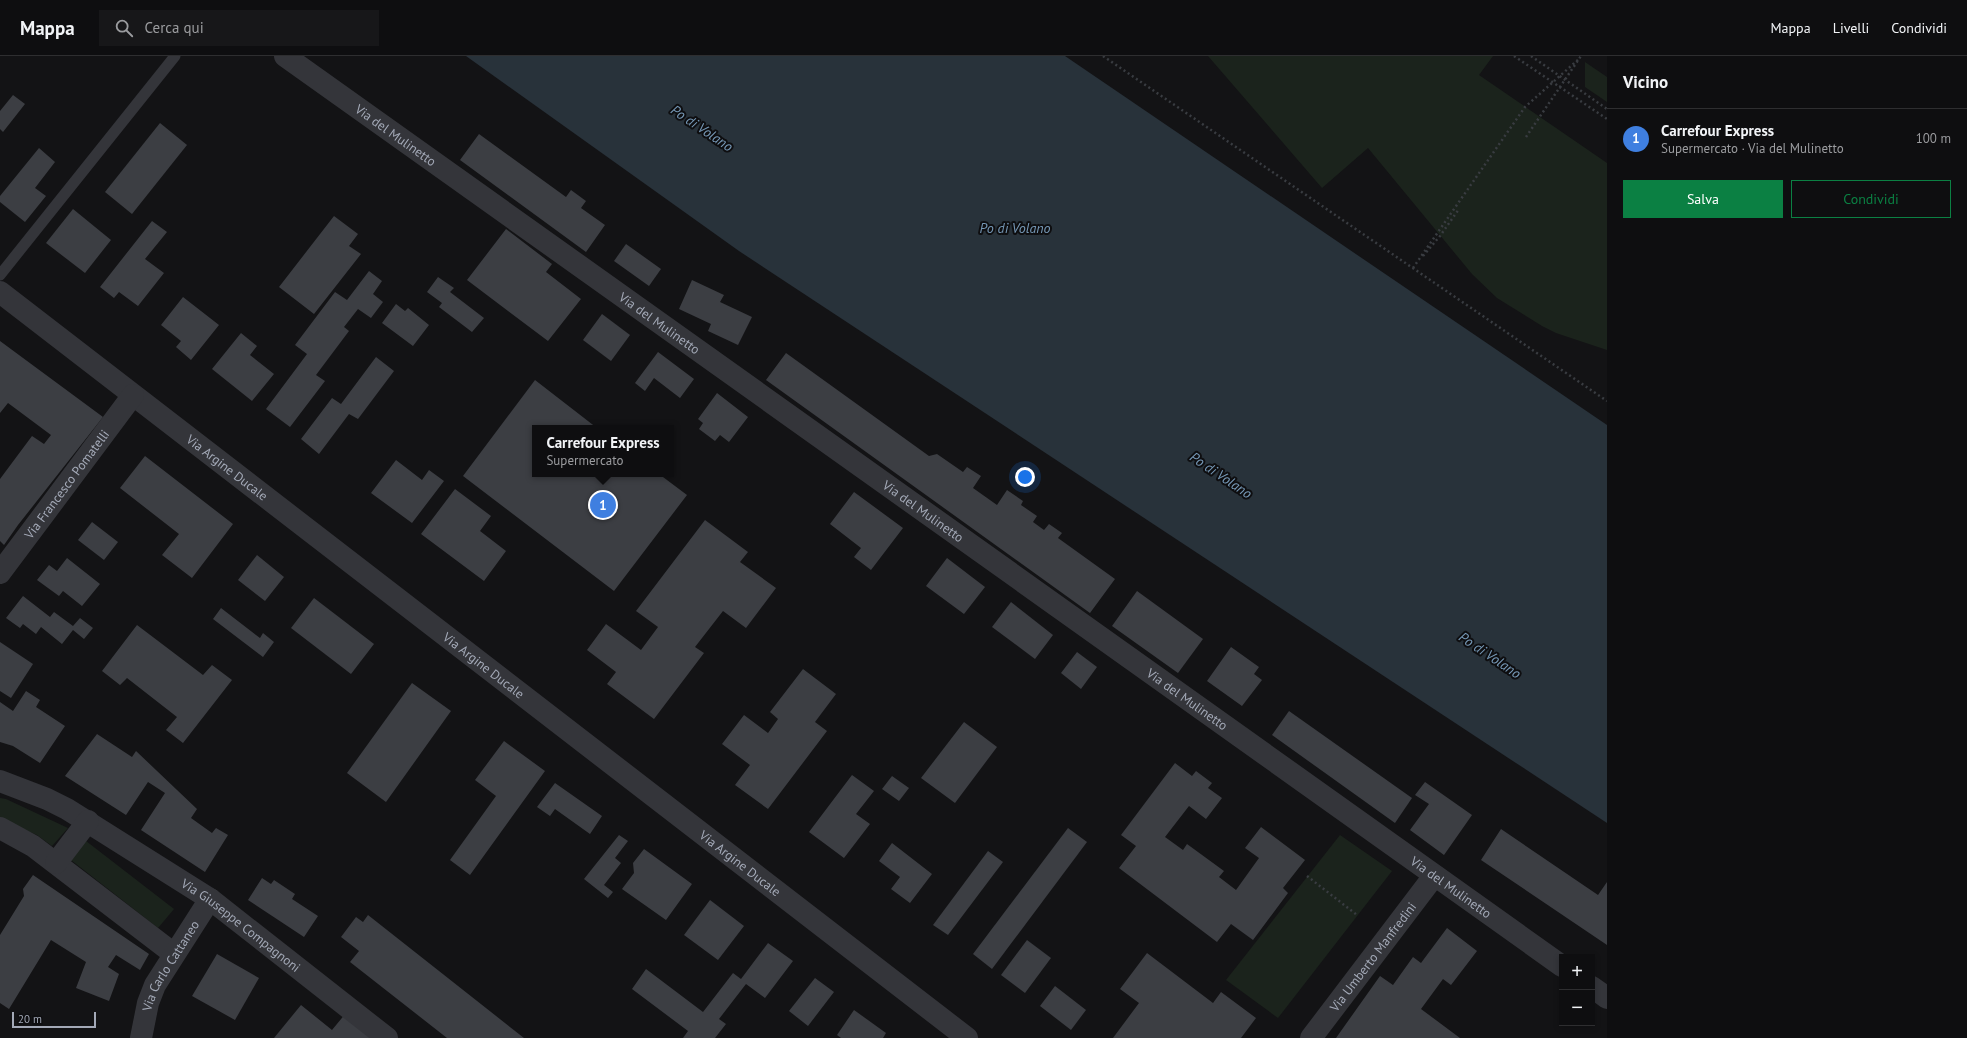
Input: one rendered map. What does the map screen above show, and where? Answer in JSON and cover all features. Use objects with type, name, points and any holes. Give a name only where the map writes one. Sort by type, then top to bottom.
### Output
[{"type":"street","name":"Via del Mulinetto","points":[[285,56],[1559,964]]},
{"type":"street","name":"Via Argine Ducale","points":[[0,292],[967,1038]]},
{"type":"street","name":"Via Francesco Pomatelli","points":[[0,573],[133,395]]},
{"type":"street","name":"Via Giuseppe Compagnoni","points":[[0,781],[47,799],[88,821],[210,899],[387,1038]]},
{"type":"street","points":[[56,863],[88,821]]},
{"type":"street","points":[[0,828],[20,837],[56,863],[174,954]]},
{"type":"street","name":"Via Umberto Manfredini","points":[[1311,1038],[1434,876]]},
{"type":"street","name":"Via Carlo Cattaneo","points":[[141,1038],[148,1003],[155,985],[210,899]]},
{"type":"street","points":[[1595,989],[1607,998]]},
{"type":"lane","points":[[0,275],[175,56]]},
{"type":"path","points":[[1103,56],[1607,402]]},
{"type":"path","points":[[1514,56],[1607,119]]},
{"type":"path","points":[[1531,56],[1607,108]]},
{"type":"path","points":[[1413,268],[1525,107],[1581,57]]},
{"type":"path","points":[[1526,137],[1581,57]]},
{"type":"path","points":[[1413,268],[1440,236],[1459,209]]},
{"type":"path","points":[[1307,876],[1358,915]]},
{"type":"shaded area","points":[[1208,56],[1493,56],[1479,75],[1607,163],[1607,350],[1556,333],[1497,298],[1472,274],[1368,148],[1322,188]]},
{"type":"shaded area","points":[[1585,62],[1607,77],[1607,102],[1585,87]]},
{"type":"shaded area","points":[[0,798],[6,799],[68,828],[52,846],[37,835],[0,819]]},
{"type":"shaded area","points":[[1340,835],[1392,871],[1278,1018],[1226,980]]},
{"type":"shaded area","points":[[86,841],[174,909],[158,928],[71,860]]},
{"type":"water","name":"Po di Volano","points":[[466,56],[1065,56],[1607,425],[1607,823],[739,251]]},
{"type":"building","points":[[13,95],[25,104],[3,132],[0,129],[0,111]]},
{"type":"building","points":[[160,123],[187,145],[132,214],[105,192]]},
{"type":"building","points":[[479,134],[566,197],[571,190],[586,201],[581,208],[605,225],[586,252],[460,160]]},
{"type":"building","points":[[39,148],[55,162],[35,188],[46,196],[25,222],[0,202],[0,196]]},
{"type":"building","points":[[73,209],[111,240],[85,273],[46,243]]},
{"type":"building","points":[[334,216],[358,234],[349,246],[361,254],[314,314],[279,287]]},
{"type":"building","points":[[152,221],[167,232],[145,259],[164,273],[138,306],[119,292],[114,298],[100,287]]},
{"type":"building","points":[[506,229],[552,264],[546,272],[581,299],[548,341],[467,280]]},
{"type":"building","points":[[626,244],[661,269],[649,286],[614,261]]},
{"type":"building","points":[[369,271],[382,281],[373,294],[383,302],[371,318],[358,309],[344,327],[349,331],[316,375],[325,381],[290,427],[266,409],[307,354],[295,345],[335,292],[347,300]]},
{"type":"building","points":[[438,277],[454,288],[450,292],[484,318],[472,332],[439,307],[442,303],[427,292]]},
{"type":"building","points":[[692,280],[724,295],[720,302],[752,317],[738,345],[708,331],[711,324],[679,309]]},
{"type":"building","points":[[183,297],[219,325],[191,360],[176,347],[181,341],[161,325]]},
{"type":"building","points":[[396,304],[405,311],[408,308],[429,325],[413,346],[382,323]]},
{"type":"building","points":[[602,314],[630,335],[611,361],[583,340]]},
{"type":"building","points":[[241,333],[257,346],[250,355],[274,374],[252,401],[212,369]]},
{"type":"building","points":[[0,341],[103,417],[4,545],[0,541],[0,479],[32,436],[44,444],[51,435],[8,403],[0,413]]},
{"type":"building","points":[[658,352],[694,379],[680,398],[654,378],[645,391],[635,383]]},
{"type":"building","points":[[786,353],[929,456],[937,454],[963,472],[967,467],[981,476],[973,488],[997,505],[1007,490],[1023,501],[1021,505],[1037,516],[1033,522],[1044,530],[1049,524],[1062,533],[1058,538],[1115,579],[1090,613],[766,380]]},
{"type":"building","points":[[376,357],[394,371],[358,419],[349,414],[319,454],[301,439],[332,398],[341,404]]},
{"type":"building","points":[[535,380],[593,425],[532,425],[532,477],[663,477],[687,495],[614,591],[463,476]]},
{"type":"building","points":[[717,393],[748,417],[729,442],[720,435],[715,441],[699,429],[703,423],[698,419]]},
{"type":"building","points":[[145,456],[233,524],[192,578],[162,555],[179,534],[120,488]]},
{"type":"building","points":[[396,460],[422,480],[429,470],[444,481],[412,523],[371,493]]},
{"type":"building","points":[[455,489],[491,516],[480,531],[506,551],[484,581],[421,534]]},
{"type":"building","points":[[854,492],[903,528],[871,570],[854,557],[861,548],[830,524]]},
{"type":"building","points":[[705,520],[748,552],[740,562],[776,588],[746,628],[723,611],[695,647],[704,653],[654,719],[607,684],[616,672],[587,650],[606,624],[641,650],[658,627],[636,611]]},
{"type":"building","points":[[92,522],[118,542],[104,560],[78,540]]},
{"type":"building","points":[[257,555],[284,577],[265,601],[238,580]]},
{"type":"building","points":[[67,558],[100,584],[82,606],[63,591],[59,596],[37,580],[49,565],[57,571]]},
{"type":"building","points":[[947,558],[985,587],[964,614],[926,586]]},
{"type":"building","points":[[1137,591],[1203,639],[1178,673],[1112,626]]},
{"type":"building","points":[[23,596],[50,617],[54,612],[73,626],[80,618],[93,628],[84,639],[73,630],[62,644],[41,627],[36,634],[23,624],[20,628],[6,618]]},
{"type":"building","points":[[314,598],[374,644],[351,674],[291,628]]},
{"type":"building","points":[[1011,602],[1053,635],[1035,659],[992,627]]},
{"type":"building","points":[[221,608],[260,638],[263,633],[274,642],[263,657],[213,619]]},
{"type":"building","points":[[137,625],[203,675],[212,665],[232,680],[183,743],[166,730],[177,717],[127,678],[120,685],[102,671]]},
{"type":"building","points":[[0,642],[33,664],[11,698],[0,691]]},
{"type":"building","points":[[1231,647],[1259,667],[1254,674],[1262,680],[1242,706],[1207,681]]},
{"type":"building","points":[[1077,652],[1097,667],[1081,689],[1061,673]]},
{"type":"building","points":[[803,669],[836,694],[815,722],[827,731],[768,809],[735,785],[750,765],[722,744],[744,715],[768,733],[778,719],[770,712]]},
{"type":"building","points":[[412,683],[451,711],[386,802],[347,773]]},
{"type":"building","points":[[26,691],[40,700],[36,707],[65,726],[40,763],[13,746],[0,742],[0,702],[13,711]]},
{"type":"building","points":[[1289,711],[1412,798],[1395,823],[1272,735]]},
{"type":"building","points":[[964,722],[997,747],[955,803],[921,778]]},
{"type":"building","points":[[97,734],[132,757],[136,751],[197,809],[191,818],[212,833],[216,828],[228,835],[205,872],[141,830],[165,793],[148,782],[126,815],[65,776]]},
{"type":"building","points":[[504,741],[545,771],[470,875],[450,860],[496,796],[475,780]]},
{"type":"building","points":[[1175,763],[1192,776],[1196,771],[1212,783],[1208,788],[1222,798],[1206,819],[1189,806],[1165,837],[1183,850],[1187,844],[1224,871],[1219,877],[1236,890],[1259,858],[1245,848],[1261,827],[1305,860],[1283,888],[1288,893],[1253,940],[1231,924],[1217,942],[1119,868],[1136,846],[1121,835]]},
{"type":"building","points":[[852,775],[874,791],[856,814],[870,824],[844,858],[809,832]]},
{"type":"building","points":[[892,776],[909,788],[899,801],[882,789]]},
{"type":"building","points":[[1425,782],[1472,815],[1444,855],[1410,830],[1429,804],[1415,795]]},
{"type":"building","points":[[555,783],[602,816],[590,834],[555,809],[550,816],[537,807]]},
{"type":"building","points":[[1068,828],[1087,842],[992,969],[973,954]]},
{"type":"building","points":[[1501,829],[1598,895],[1607,882],[1607,945],[1481,860]]},
{"type":"building","points":[[619,835],[628,841],[615,858],[621,863],[604,885],[613,892],[608,898],[584,879]]},
{"type":"building","points":[[892,843],[932,874],[910,903],[891,889],[900,877],[879,861]]},
{"type":"building","points":[[644,849],[692,884],[666,920],[622,889],[634,873],[633,863]]},
{"type":"building","points":[[988,851],[1003,862],[948,935],[933,925]]},
{"type":"building","points":[[33,875],[149,954],[140,970],[116,955],[108,967],[119,974],[109,1001],[76,988],[86,962],[51,940],[9,1009],[0,1003],[0,935],[24,896],[23,889]]},
{"type":"building","points":[[262,878],[271,884],[274,880],[295,894],[292,899],[318,916],[304,937],[248,900]]},
{"type":"building","points":[[710,900],[744,926],[718,960],[684,935]]},
{"type":"building","points":[[368,915],[524,1038],[447,1038],[350,962],[359,951],[341,937],[356,917],[363,922]]},
{"type":"building","points":[[1447,928],[1477,951],[1451,985],[1443,979],[1421,1009],[1460,1038],[1336,1038],[1380,976],[1393,985],[1413,957],[1421,963]]},
{"type":"building","points":[[1027,940],[1051,958],[1025,993],[1001,975]]},
{"type":"building","points":[[768,943],[793,961],[765,998],[746,984],[719,1019],[726,1024],[715,1038],[683,1038],[688,1031],[632,989],[646,969],[703,1012],[733,973],[741,979]]},
{"type":"building","points":[[1147,953],[1213,1003],[1221,992],[1256,1018],[1241,1038],[1113,1038],[1139,1003],[1120,989]]},
{"type":"building","points":[[217,954],[259,978],[235,1020],[192,996]]},
{"type":"building","points":[[815,978],[834,992],[808,1026],[789,1011]]},
{"type":"building","points":[[1055,986],[1086,1010],[1071,1030],[1040,1006]]},
{"type":"building","points":[[301,1005],[332,1030],[346,1013],[377,1038],[274,1038]]},
{"type":"building","points":[[854,1010],[886,1033],[883,1038],[841,1038],[837,1035]]},
{"type":"place","name":"Carrefour Express","points":[[603,505]]}]
